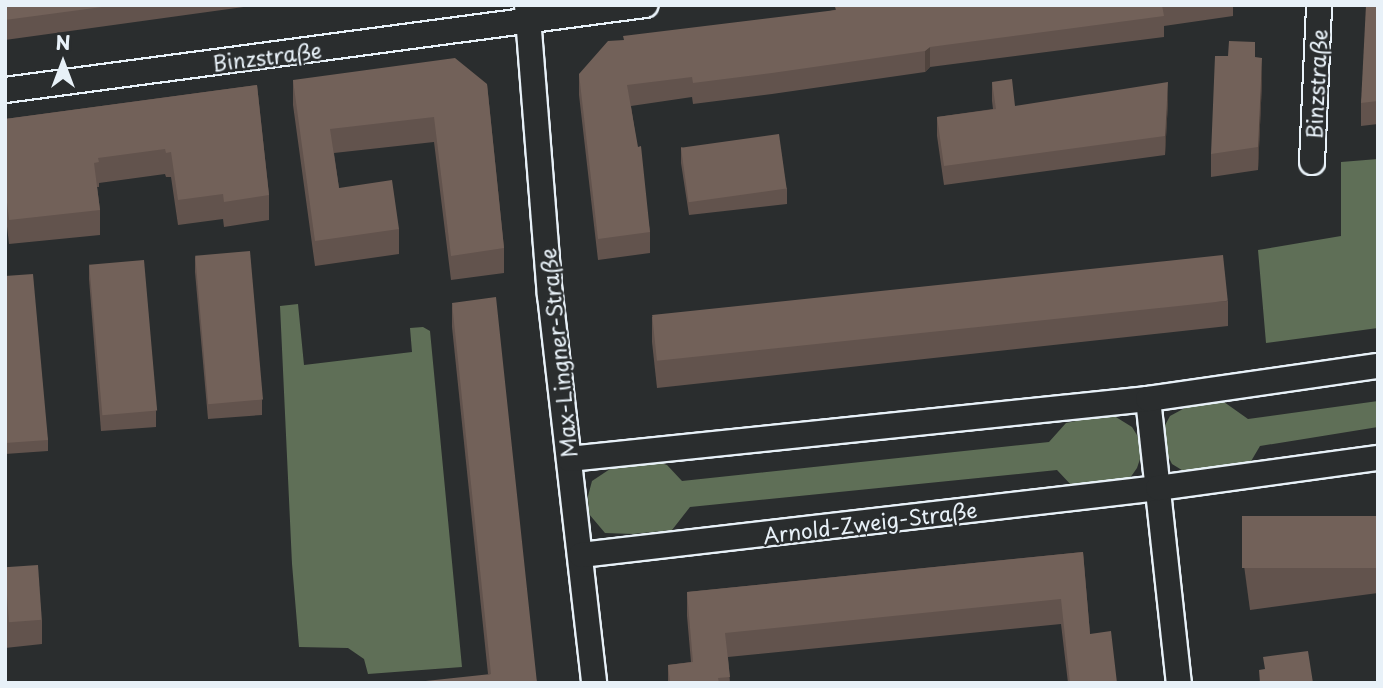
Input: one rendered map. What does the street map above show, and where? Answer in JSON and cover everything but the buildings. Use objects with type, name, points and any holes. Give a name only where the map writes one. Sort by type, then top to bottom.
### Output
[{"type":"street","name":"Binzstraße","points":[[5,90],[528,14],[645,5]]},
{"type":"street","name":"Binzstraße","points":[[1312,162],[1319,5]]},
{"type":"street","name":"Max-Lingner-Straße","points":[[528,14],[550,295],[594,683]]},
{"type":"street","points":[[569,459],[1148,399],[1378,366]]},
{"type":"street","points":[[1148,399],[1179,683]]},
{"type":"street","name":"Arnold-Zweig-Straße","points":[[581,555],[1158,488],[1378,458]]},
{"type":"green space","points":[[1378,159],[1378,328],[1266,343],[1258,250],[1341,236],[1341,162]]},
{"type":"green space","points":[[298,304],[304,365],[412,352],[410,328],[423,327],[430,331],[462,667],[368,674],[364,659],[348,648],[299,647],[292,564],[280,306]]},
{"type":"green space","points":[[1378,401],[1378,427],[1260,446],[1247,468],[1190,475],[1172,464],[1168,456],[1164,427],[1170,416],[1194,403],[1224,402],[1248,419]]},
{"type":"green space","points":[[1111,414],[1132,427],[1140,440],[1142,453],[1130,478],[1117,484],[1073,487],[1057,470],[690,507],[672,530],[633,534],[605,533],[589,514],[588,496],[592,481],[610,469],[658,462],[667,465],[682,481],[1049,442],[1066,423]]}]
